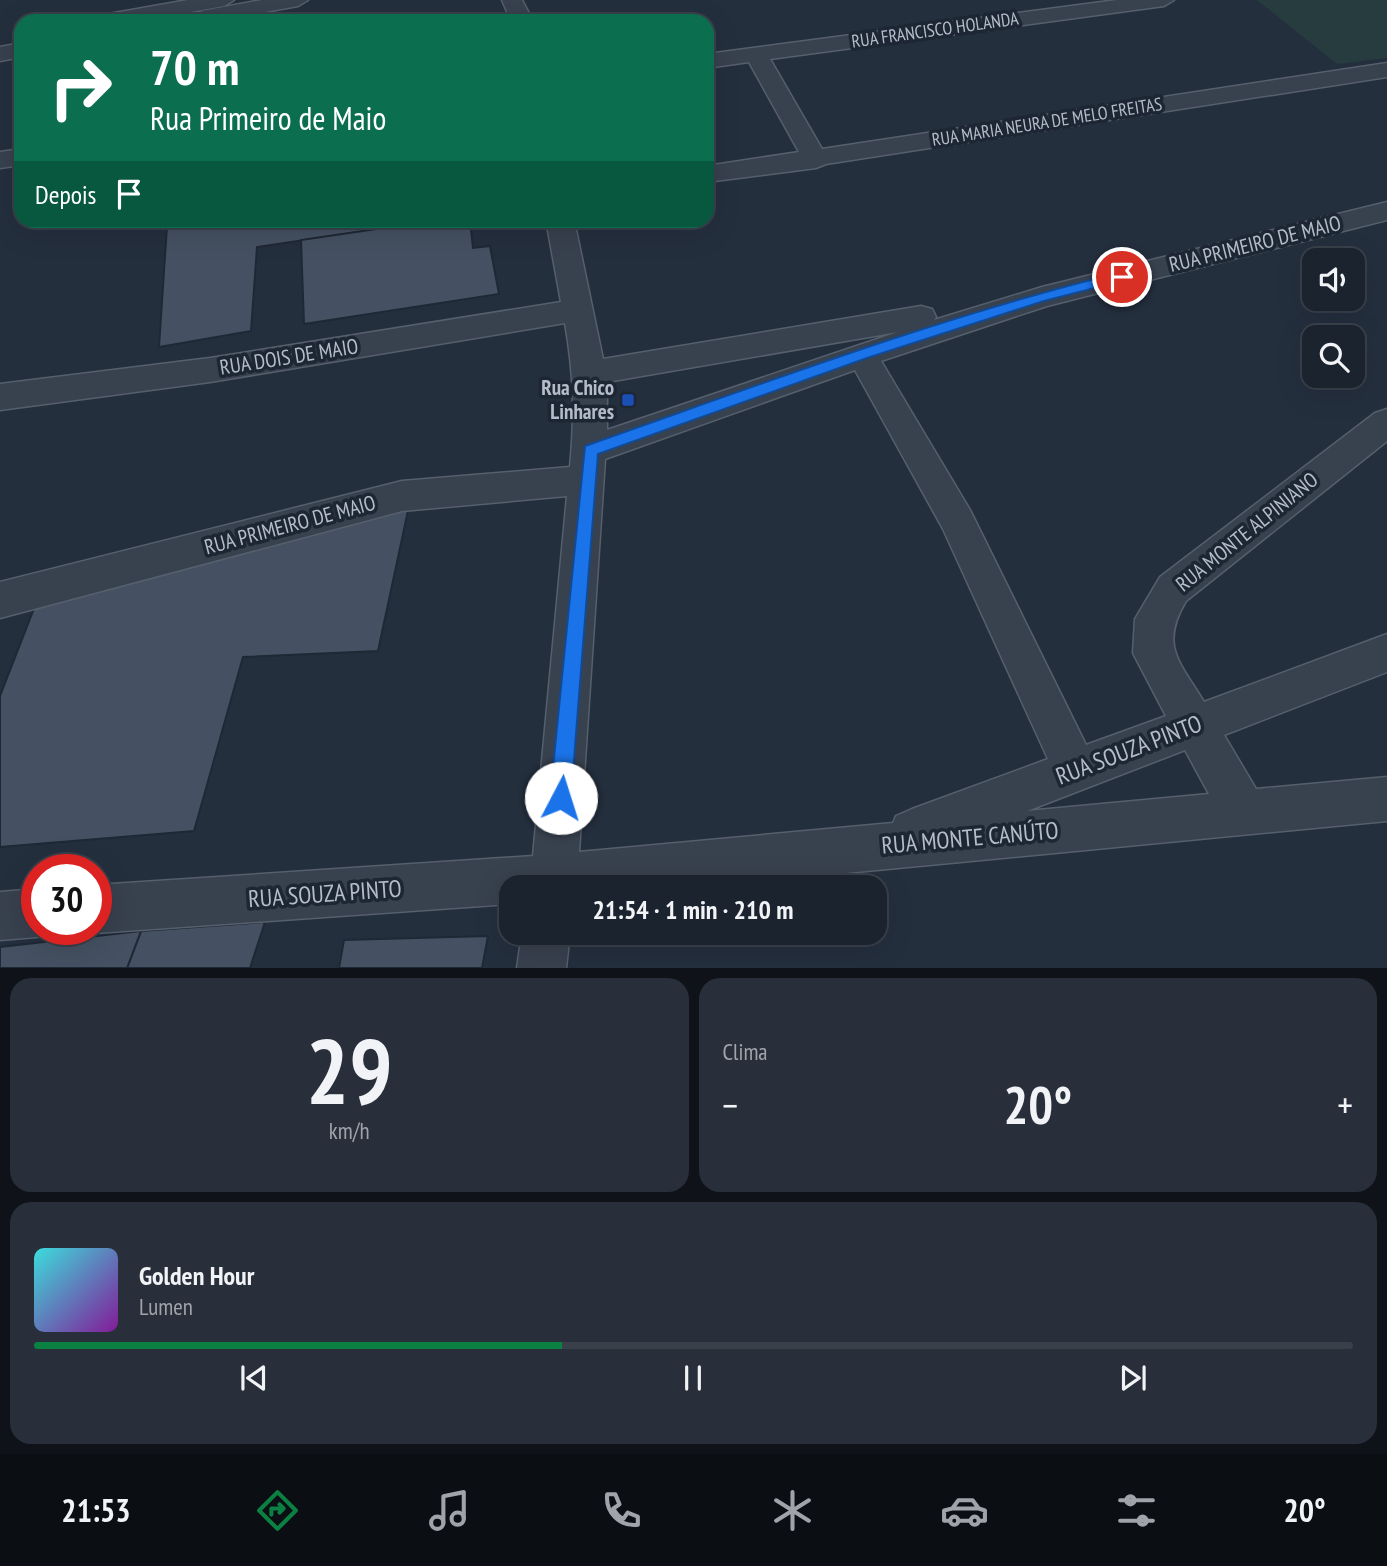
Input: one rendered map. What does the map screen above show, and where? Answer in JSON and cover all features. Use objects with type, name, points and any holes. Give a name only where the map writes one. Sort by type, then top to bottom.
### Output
[{"type":"street","points":[[128,13],[224,0]]},
{"type":"street","points":[[220,14],[298,0]]},
{"type":"street","name":"RUA FRANCISCO HOLANDA","points":[[714,60],[1164,0]]},
{"type":"street","points":[[757,56],[816,160]]},
{"type":"street","name":"RUA MARIA NEURA DE MELO FREITAS","points":[[714,173],[816,160],[1387,70]]},
{"type":"street","name":"RUA PRIMEIRO DE MAIO","points":[[0,600],[402,496],[588,465],[862,355],[1042,297],[1387,211]]},
{"type":"street","points":[[554,875],[588,465],[590,373],[562,228]]},
{"type":"street","name":"RUA PRIMEIRO DE MAIO","points":[[590,373],[1042,297]]},
{"type":"street","name":"RUA DOIS DE MAIO","points":[[0,397],[210,370],[577,310]]},
{"type":"street","points":[[862,355],[957,521],[1075,770]]},
{"type":"street","name":"RUA MONTE ALPINIANO","points":[[1244,812],[1153,653],[1154,619],[1173,589],[1387,422]]},
{"type":"street","name":"RUA SOUZA PINTO","points":[[871,847],[1387,653]]},
{"type":"street","name":"RUA MONTE CANÚTO","points":[[624,875],[871,847],[1387,799]]},
{"type":"street","name":"RUA SOUZA PINTO","points":[[112,908],[499,886]]},
{"type":"street","points":[[0,916],[21,915]]},
{"type":"street","points":[[541,968],[544,945]]},
{"type":"green space","points":[[1257,0],[1387,0],[1387,58],[1337,64]]},
{"type":"building","points":[[167,228],[384,228],[257,247],[251,331],[159,347]]},
{"type":"building","points":[[383,228],[471,228],[473,248],[490,246],[499,294],[304,324],[301,240]]},
{"type":"building","points":[[409,506],[378,651],[243,657],[194,831],[0,847],[0,696],[35,606]]},
{"type":"building","points":[[265,922],[250,968],[127,968],[141,931]]},
{"type":"building","points":[[141,931],[127,968],[0,968],[0,947],[112,945],[112,934]]},
{"type":"building","points":[[488,936],[482,968],[339,968],[344,940]]},
{"type":"place","name":"Rua Chico Linhares","points":[[628,400]]},
{"type":"route","points":[[561,798],[590,450],[862,355],[1042,297],[1122,277]]}]
